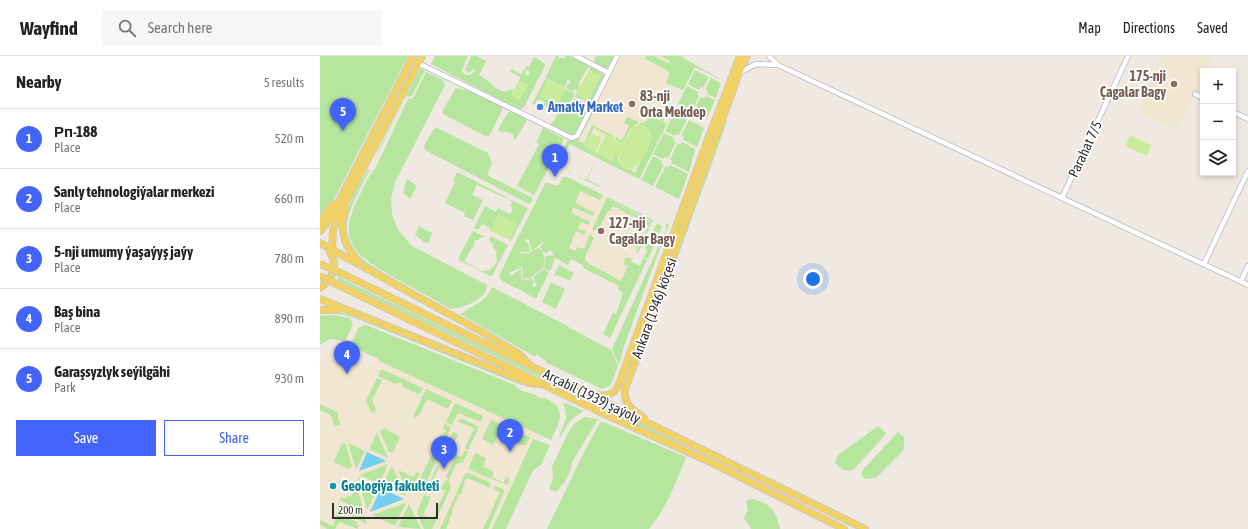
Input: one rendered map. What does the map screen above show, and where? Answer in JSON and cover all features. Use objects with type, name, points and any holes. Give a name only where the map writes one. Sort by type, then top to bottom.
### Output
[{"type":"main road","points":[[320,231],[331,217],[413,56]]},
{"type":"main road","points":[[320,288],[332,277],[334,265],[331,252],[334,225],[422,56]]},
{"type":"main road","name":"Ankara (1946) köçesi","points":[[580,390],[603,396],[612,394],[618,387],[740,56]]},
{"type":"main road","name":"Ankara (1946) köçesi","points":[[664,432],[630,407],[625,399],[625,390],[739,73],[747,56]]},
{"type":"main road","points":[[320,223],[326,217],[337,197],[344,190]]},
{"type":"main road","points":[[349,197],[343,215],[343,233],[348,250],[362,266]]},
{"type":"main road","points":[[320,243],[331,252],[362,266],[519,354],[532,367]]},
{"type":"main road","name":"Arçabil (1939) şaýoly","points":[[320,264],[865,529]]},
{"type":"main road","name":"Arçabil (1939) şaýoly","points":[[320,276],[543,385],[781,497],[844,529]]},
{"type":"main road","points":[[320,299],[529,383],[543,385]]},
{"type":"main road","points":[[320,310],[332,308],[349,311]]},
{"type":"main road","points":[[781,497],[785,489]]},
{"type":"main road","points":[[802,508],[806,500]]},
{"type":"street","points":[[576,56],[608,73]]},
{"type":"street","points":[[418,63],[570,138],[577,136],[617,56]]},
{"type":"street","points":[[769,56],[778,65],[1248,285]]},
{"type":"street","name":"Parahat 7/5","points":[[1062,198],[1128,56]]},
{"type":"street","points":[[739,73],[756,64],[778,65]]},
{"type":"street","points":[[1195,94],[1200,96]]},
{"type":"street","points":[[1236,113],[1248,119]]},
{"type":"street","points":[[1204,264],[1248,171]]},
{"type":"street","points":[[1241,281],[1248,266]]},
{"type":"shaded area","name":"83-nji Orta Mekdep","points":[[620,56],[674,56],[678,87],[676,88],[660,119],[662,124],[639,176],[575,144]]},
{"type":"shaded area","name":"175-nji Çagalar Bagy","points":[[1162,56],[1212,56],[1206,68],[1200,68],[1200,82],[1178,130],[1137,111]]},
{"type":"shaded area","name":"127-nji Cagalar Bagy","points":[[580,186],[650,222],[619,286],[583,268],[584,266],[559,253],[552,239]]},
{"type":"shaded area","points":[[334,349],[372,366],[377,356],[538,431],[493,529],[320,529],[320,366],[326,352]]},
{"type":"green space","points":[[320,56],[408,56],[333,202],[330,200],[332,202],[320,219]]},
{"type":"green space","points":[[435,56],[468,56],[462,70],[463,73],[468,75],[472,74],[475,70],[473,69],[469,73],[465,70],[471,56],[476,56],[486,61],[479,75],[502,91],[514,89],[511,96],[528,85],[519,81],[520,77],[510,72],[511,69],[521,74],[524,70],[526,71],[525,74],[528,76],[530,72],[525,69],[526,66],[529,67],[534,57],[546,64],[524,107],[520,110],[431,64]]},
{"type":"green space","points":[[556,56],[559,56],[557,61],[559,58],[567,58],[564,56],[570,56],[589,66],[578,84],[580,85],[576,93],[577,90],[574,89],[572,92],[566,88],[568,84],[571,83],[568,79],[565,88],[545,78]]},
{"type":"green space","points":[[596,56],[615,56],[606,68],[594,62]]},
{"type":"green space","points":[[646,56],[654,56],[669,64],[670,61],[660,56],[680,56],[722,80],[695,67],[683,90],[666,83],[669,75],[668,71],[644,58]]},
{"type":"green space","points":[[591,67],[604,75],[590,105],[584,102],[585,100],[575,97],[576,94],[588,100],[600,76],[589,70]]},
{"type":"green space","points":[[420,69],[425,70],[412,96],[406,97],[378,156],[379,149]]},
{"type":"green space","points":[[589,70],[600,76],[588,100],[576,94]]},
{"type":"green space","points":[[695,70],[709,77],[703,88],[700,87],[699,90],[688,84]]},
{"type":"green space","points":[[426,72],[443,80],[445,85],[395,182],[391,198],[392,215],[398,230],[412,246],[487,285],[483,295],[478,299],[462,307],[451,309],[371,264],[361,256],[354,247],[350,238],[349,227],[352,213],[359,197],[368,178],[376,167],[408,99],[413,98]]},
{"type":"green space","points":[[711,78],[721,83],[716,98],[707,94],[708,91],[705,89]]},
{"type":"green space","points":[[545,79],[548,80],[540,96],[557,105],[565,89],[575,94],[567,110],[580,117],[587,104],[590,106],[574,136],[549,125],[553,122],[558,113],[554,110],[556,106],[554,105],[552,109],[543,105],[545,102],[538,99],[534,105],[532,104]]},
{"type":"green space","points":[[548,80],[565,89],[557,105],[540,96]]},
{"type":"green space","points":[[519,81],[528,85],[520,100],[511,96]]},
{"type":"green space","points":[[687,86],[698,92],[697,94],[699,96],[692,111],[678,104]]},
{"type":"green space","points":[[456,88],[477,93],[502,107],[502,111],[489,136],[485,136],[443,114],[443,110]]},
{"type":"green space","points":[[706,96],[715,100],[707,119],[693,112],[701,97],[704,98]]},
{"type":"green space","points":[[574,98],[587,104],[580,117],[567,110]]},
{"type":"green space","points":[[597,101],[599,102],[578,141],[584,143],[592,125],[614,136],[613,138],[594,128],[584,146],[612,161],[622,143],[615,139],[616,137],[622,140],[629,126],[624,123],[627,117],[639,122],[630,129],[617,156],[622,166],[626,169],[632,169],[631,171],[635,173],[652,137],[648,128],[639,125],[640,123],[646,122],[650,115],[661,121],[668,106],[670,107],[663,121],[667,124],[639,179],[570,144],[559,165],[557,163],[567,141],[574,140],[579,137]]},
{"type":"green space","points":[[508,112],[515,113],[527,120],[516,139],[513,138],[514,135],[498,130]]},
{"type":"green space","points":[[674,113],[687,119],[679,135],[677,134],[675,136],[665,131]]},
{"type":"green space","points":[[689,120],[704,128],[697,147],[683,140],[684,137],[681,136]]},
{"type":"green space","points":[[726,121],[727,122],[662,298]]},
{"type":"green space","points":[[635,126],[645,126],[651,133],[650,144],[643,159],[638,164],[632,168],[626,168],[620,164],[618,154],[631,129]]},
{"type":"green space","points":[[435,127],[488,153],[492,163],[487,175],[533,198],[531,203],[529,204],[425,150],[424,146]]},
{"type":"green space","points":[[543,128],[564,139],[534,195],[517,186],[539,144],[536,142]]},
{"type":"green space","points":[[591,133],[602,138],[595,152],[584,146]]},
{"type":"green space","points":[[664,133],[674,138],[673,141],[676,142],[668,158],[665,157],[663,159],[653,154]]},
{"type":"green space","points":[[606,135],[622,143],[613,161],[597,153]]},
{"type":"green space","points":[[1130,135],[1151,145],[1147,156],[1125,146]]},
{"type":"green space","points":[[682,142],[695,149],[689,172],[671,163],[672,160],[670,159],[678,143],[680,145]]},
{"type":"green space","points":[[653,156],[663,161],[661,164],[664,165],[653,186],[641,180]]},
{"type":"green space","points":[[597,158],[587,179],[600,186],[599,187],[574,174],[586,179]]},
{"type":"green space","points":[[670,165],[688,174],[679,199],[655,187],[666,166],[669,168]]},
{"type":"green space","points":[[368,170],[370,171],[364,180],[350,211],[347,225],[347,237],[351,246],[358,255],[379,270],[446,309],[367,265],[355,254],[348,243],[345,232],[349,207]]},
{"type":"green space","points":[[457,172],[508,199],[477,185],[472,195],[483,200],[473,220],[464,216],[465,213],[445,203],[455,182],[453,181]]},
{"type":"green space","points":[[563,177],[567,177],[603,195],[600,200],[580,191],[575,203],[594,213],[593,216],[572,208],[573,214],[590,222],[588,225],[581,222],[578,229],[586,231],[584,235],[576,231],[569,248],[575,251],[577,247],[584,249],[589,236],[591,235],[594,238],[585,257],[586,262],[621,281],[628,266],[623,264],[626,257],[632,259],[631,262],[640,266],[643,258],[647,260],[610,338],[603,334],[613,313],[616,314],[623,293],[617,288],[619,286],[583,268],[584,266],[571,259],[568,265],[554,257],[555,259],[550,271],[544,268],[546,256],[553,255],[550,250],[546,254],[540,247],[545,240],[532,251],[529,243],[530,240],[526,239],[525,242],[528,243],[530,252],[520,252],[515,243],[546,182],[558,186]]},
{"type":"green space","points":[[407,179],[417,186],[410,199],[403,193]]},
{"type":"green space","points":[[607,197],[653,220],[638,253],[636,253],[651,221],[607,199],[650,222],[635,252],[636,247],[632,244],[636,237],[641,239],[648,225],[643,223],[640,227],[637,223],[625,217],[638,222],[640,218],[625,213],[613,206],[611,210],[623,216],[612,211],[608,211],[598,230],[592,230]]},
{"type":"green space","points":[[509,199],[528,208],[511,241],[509,241],[517,224],[499,215],[490,232],[490,228],[482,224],[478,230],[474,228],[485,206],[496,212],[498,208],[510,214],[513,208],[510,206],[512,202]]},
{"type":"green space","points":[[499,215],[517,224],[509,240],[491,231]]},
{"type":"green space","points":[[657,223],[662,226],[648,259],[644,257],[647,251],[645,247]]},
{"type":"green space","points":[[666,223],[669,224],[624,346],[619,365],[612,349],[666,230]]},
{"type":"green space","points":[[419,226],[432,233],[429,243],[424,242],[415,235]]},
{"type":"green space","points":[[473,231],[485,237],[475,240],[474,245],[464,261],[482,271],[490,270],[497,262],[496,250],[492,247],[494,245],[489,240],[491,236],[508,245],[492,276],[459,260],[459,256]]},
{"type":"green space","points":[[515,243],[521,254],[522,267],[509,273],[512,276],[521,269],[522,282],[520,290],[501,280],[499,276]]},
{"type":"green space","points":[[538,248],[542,250],[545,259],[543,268],[530,278],[523,278],[521,254],[529,253]]},
{"type":"green space","points":[[559,265],[574,273],[570,281],[557,275],[556,277],[554,276]]},
{"type":"green space","points":[[544,269],[549,272],[536,299],[520,290],[523,278],[527,280],[532,278],[534,283],[532,286],[536,287],[537,284],[535,283],[533,277]]},
{"type":"green space","points":[[338,277],[687,446],[686,448],[337,280]]},
{"type":"green space","points":[[551,282],[565,289],[556,309],[542,302]]},
{"type":"green space","points":[[492,287],[569,327],[569,330],[570,328],[611,350],[618,366],[610,386],[602,389],[547,363],[537,355],[534,356],[460,314],[480,302],[487,296]]},
{"type":"green space","points":[[334,311],[355,317],[522,384],[521,385],[355,318],[334,313],[320,314],[320,312]]},
{"type":"green space","points":[[331,315],[350,318],[353,325],[345,341],[330,339],[320,345],[320,316]]},
{"type":"green space","points":[[366,325],[515,385],[523,392],[533,394],[542,399],[543,397],[551,401],[559,410],[560,416],[551,440],[379,361],[379,359],[351,346],[358,328]]},
{"type":"green space","points":[[381,369],[423,388],[421,393],[418,394],[403,387],[401,382],[396,384],[378,376]]},
{"type":"green space","points":[[377,378],[382,380],[372,400],[376,410],[372,413],[366,401]]},
{"type":"green space","points":[[426,389],[452,401],[449,407],[446,408],[427,399],[420,413],[415,418],[413,417]]},
{"type":"green space","points":[[563,402],[584,411],[569,423],[559,440],[566,420]]},
{"type":"green space","points":[[455,403],[483,416],[481,422],[458,413],[452,425],[446,422]]},
{"type":"green space","points":[[320,404],[337,412],[340,425],[334,426],[331,415],[320,410]]},
{"type":"green space","points":[[585,417],[598,419],[572,462],[569,474],[564,482],[556,492],[549,489],[553,478],[552,467],[570,429],[575,423]]},
{"type":"green space","points":[[460,419],[479,427],[468,450],[465,448],[474,428],[457,421]]},
{"type":"green space","points":[[491,420],[530,437],[526,445],[524,446],[499,434],[493,445],[482,439]]},
{"type":"green space","points":[[601,421],[686,457],[679,476],[661,512],[649,529],[547,529],[585,450]]},
{"type":"green space","points":[[445,424],[451,427],[440,451],[436,455],[432,453],[441,434],[443,435],[446,430],[443,429]]},
{"type":"green space","points":[[878,426],[886,433],[885,435],[852,471],[843,470],[835,463],[837,456]]},
{"type":"green space","points":[[384,428],[400,437],[393,452],[389,452],[380,431]]},
{"type":"green space","points":[[453,432],[458,434],[450,452],[461,457],[465,450],[468,452],[463,462],[456,464],[449,480],[446,477],[455,457],[444,451]]},
{"type":"green space","points":[[898,432],[904,437],[904,450],[876,478],[866,479],[862,476],[862,471]]},
{"type":"green space","points":[[377,433],[388,458],[369,449]]},
{"type":"green space","points":[[533,439],[550,445],[541,465],[533,470],[506,529],[492,529]]},
{"type":"green space","points":[[345,443],[352,466],[349,469],[334,462],[341,445]]},
{"type":"green space","points":[[348,443],[365,451],[356,469]]},
{"type":"green space","points":[[475,453],[486,458],[483,467],[494,472],[492,477],[504,483],[506,477],[510,479],[507,485],[468,469]]},
{"type":"green space","points":[[431,456],[435,457],[435,463],[424,487],[417,485]]},
{"type":"green space","points":[[388,464],[379,484],[360,475]]},
{"type":"green space","points":[[392,466],[406,496],[382,485]]},
{"type":"green space","points":[[437,466],[439,467],[433,482],[442,486],[446,480],[449,481],[451,488],[438,515],[436,511],[445,491],[429,484]]},
{"type":"green space","points":[[398,470],[414,477],[416,472],[420,473],[410,491],[406,489]]},
{"type":"green space","points":[[468,473],[491,483],[490,488],[468,478],[465,480],[461,495],[459,494],[452,510],[453,511],[446,528],[447,529],[440,529],[465,474]]},
{"type":"green space","points":[[358,478],[378,487],[367,510]]},
{"type":"green space","points":[[356,486],[362,504],[360,509],[339,500],[341,497],[346,499],[348,495],[351,497]]},
{"type":"green space","points":[[494,486],[503,489],[504,492],[488,529],[483,529],[500,492],[493,489]]},
{"type":"green space","points":[[424,495],[431,497],[423,515],[432,519],[436,514],[438,516],[432,529],[424,529],[417,513]]},
{"type":"green space","points":[[749,499],[762,502],[771,508],[780,529],[751,529],[744,518],[748,510],[746,502]]},
{"type":"green space","points":[[338,503],[365,516],[367,524],[341,511],[336,507]]},
{"type":"green space","points":[[406,503],[395,526],[372,515]]},
{"type":"green space","points":[[409,504],[421,529],[398,527]]},
{"type":"green space","points":[[336,513],[357,522],[358,529],[339,522],[335,529],[327,529],[320,524],[320,520],[333,526],[337,516],[335,515]]},
{"type":"water","points":[[367,452],[386,461],[359,471]]},
{"type":"water","points":[[381,488],[404,499],[370,512]]},
{"type":"place","name":"175-nji Çagalar Bagy","points":[[1174,84]]},
{"type":"place","name":"83-nji Orta Mekdep","points":[[632,104]]},
{"type":"place","name":"Amatly Market","points":[[540,107]]},
{"type":"place","name":"Garaşsyzlyk seýilgähi","points":[[343,131]]},
{"type":"place","name":"Рп-188","points":[[555,177]]},
{"type":"place","name":"127-nji Cagalar Bagy","points":[[601,231]]},
{"type":"place","name":"Baş bina","points":[[347,374]]},
{"type":"place","name":"Sanly tehnologiýalar merkezi","points":[[510,452]]},
{"type":"place","name":"5-nji umumy ýaşaýyş jaýy","points":[[444,469]]},
{"type":"place","name":"Geologiýa fakulteti","points":[[333,486]]}]
